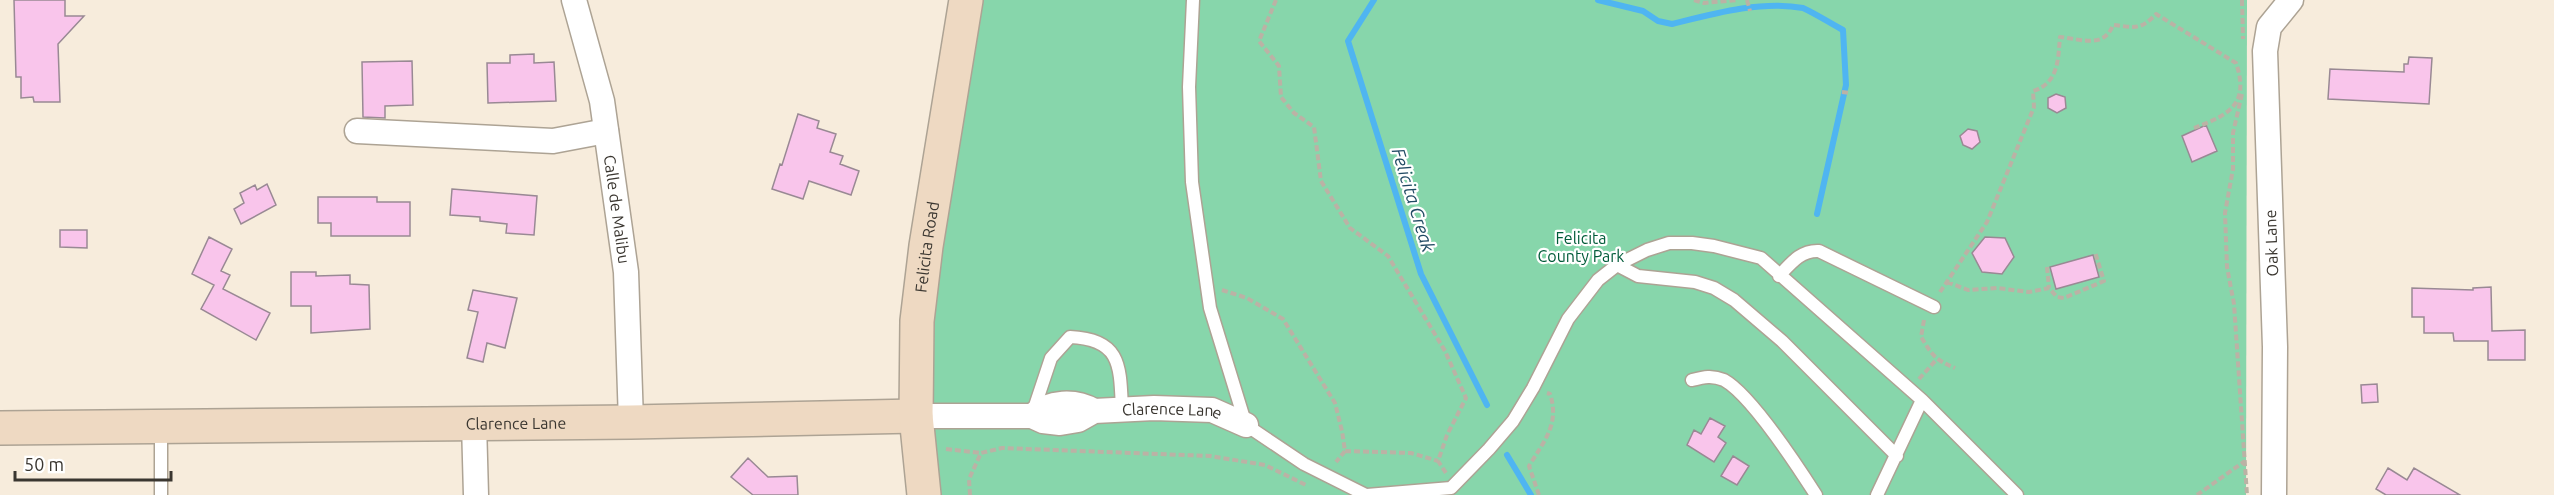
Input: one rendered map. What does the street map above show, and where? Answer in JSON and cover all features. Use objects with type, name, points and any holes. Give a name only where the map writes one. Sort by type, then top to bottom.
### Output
[{"type":"street","name":"Calle de Malibu","points":[[574,0],[602,101],[626,272],[631,422]]},
{"type":"street","name":"Felicita Road","points":[[924,495],[916,416],[917,321],[966,0]]},
{"type":"street","name":"Oak Lane","points":[[2274,495],[2275,347],[2265,51],[2269,27],[2291,0]]},
{"type":"street","points":[[357,130],[554,141],[606,130]]},
{"type":"street","name":"Clarence Lane","points":[[0,428],[631,422],[916,416],[1032,416],[1043,422],[1060,423],[1078,420],[1094,411],[1154,408],[1212,410],[1246,424]]},
{"type":"street","points":[[474,423],[476,495]]},
{"type":"lane","points":[[1193,0],[1189,87],[1192,182],[1210,308],[1246,424],[1304,464],[1367,495],[1452,489],[1513,421],[1533,388],[1568,319],[1598,280],[1617,265],[1647,250],[1669,243],[1692,243],[1731,249],[1761,258],[1922,400],[2017,495]]},
{"type":"lane","points":[[1779,276],[1797,257],[1812,251],[1819,251],[1931,306]]},
{"type":"lane","points":[[1617,265],[1638,276],[1695,282],[1714,288],[1734,300],[1782,341],[1897,456]]},
{"type":"lane","points":[[1032,416],[1051,358],[1070,337],[1091,338],[1103,344],[1115,355],[1120,380],[1122,410]]},
{"type":"lane","points":[[1692,380],[1709,376],[1723,380],[1745,398],[1816,495]]},
{"type":"lane","points":[[1877,495],[1922,400]]},
{"type":"lane","points":[[161,427],[161,495]]},
{"type":"path","points":[[1276,0],[1259,40],[1279,66],[1281,97],[1294,113],[1314,127],[1321,181],[1350,228],[1388,256],[1445,351],[1466,398],[1447,435],[1438,461],[1452,489]]},
{"type":"path","points":[[1694,0],[1704,3],[1737,0]]},
{"type":"path","points":[[1747,0],[1750,11]]},
{"type":"path","points":[[2242,0],[2243,41]]},
{"type":"path","points":[[1955,368],[1936,360],[1921,337],[1931,306],[1987,222],[2034,107],[2033,91],[2047,85],[2053,79],[2060,37],[2094,41],[2109,35],[2113,25],[2136,28],[2145,25],[2156,14],[2236,63],[2242,80],[2240,106]]},
{"type":"path","points":[[2243,61],[2243,90],[2234,132],[2234,169],[2225,213],[2227,267],[2234,304],[2247,495]]},
{"type":"path","points":[[1842,92],[1851,93]]},
{"type":"path","points":[[2194,128],[2220,117],[2239,98]]},
{"type":"path","points":[[2047,267],[2049,288],[2057,297],[2064,298],[2104,281],[2095,252]]},
{"type":"path","points":[[1947,282],[1968,290],[1997,288],[2029,292],[2049,288]]},
{"type":"path","points":[[1207,294],[1222,290],[1247,298],[1283,319],[1335,403],[1345,451],[1332,467]]},
{"type":"path","points":[[1909,389],[1936,360]]},
{"type":"path","points":[[1533,388],[1550,394],[1555,409],[1550,431],[1529,466],[1539,495]]},
{"type":"path","points":[[970,495],[969,479],[981,453],[1002,448],[1210,456],[1265,465],[1317,490]]},
{"type":"path","points":[[1345,451],[1411,453],[1438,461]]},
{"type":"path","points":[[2197,495],[2245,461]]},
{"type":"green space","name":"Felicita County Park","points":[[966,0],[2247,0],[2246,495],[924,495],[916,416]]},
{"type":"building","points":[[14,0],[65,0],[65,16],[84,16],[58,44],[60,102],[34,102],[33,97],[21,98],[21,77],[16,77]]},
{"type":"building","points":[[534,54],[534,63],[554,62],[556,101],[488,103],[487,63],[510,63],[510,55]]},
{"type":"building","points":[[2409,57],[2432,58],[2429,104],[2328,99],[2330,69],[2404,72],[2404,64],[2408,64]]},
{"type":"building","points":[[412,61],[413,105],[385,106],[385,118],[363,117],[362,62]]},
{"type":"building","points":[[2056,94],[2065,97],[2066,108],[2057,113],[2048,108],[2048,98]]},
{"type":"building","points":[[798,114],[819,121],[817,128],[836,134],[830,152],[843,156],[840,164],[859,171],[851,195],[809,181],[803,199],[772,189]]},
{"type":"building","points":[[2206,125],[2217,151],[2192,162],[2182,136]]},
{"type":"building","points":[[1968,129],[1977,131],[1980,142],[1972,149],[1963,145],[1960,136]]},
{"type":"building","points":[[267,184],[276,205],[241,224],[234,209],[244,203],[240,193],[255,185],[257,190]]},
{"type":"building","points":[[452,189],[537,196],[534,235],[506,233],[507,224],[480,221],[480,217],[450,215]]},
{"type":"building","points":[[318,197],[377,197],[377,202],[410,202],[410,236],[331,236],[331,223],[318,223]]},
{"type":"building","points":[[60,230],[87,230],[87,248],[60,247]]},
{"type":"building","points":[[209,237],[232,249],[221,271],[230,275],[223,289],[270,313],[256,340],[201,309],[214,285],[192,274]]},
{"type":"building","points":[[1985,237],[2005,238],[2014,257],[2002,274],[1982,272],[1972,253]]},
{"type":"building","points":[[2093,255],[2099,277],[2056,289],[2050,267]]},
{"type":"building","points":[[291,272],[316,272],[316,276],[350,275],[350,284],[369,285],[370,329],[311,333],[311,306],[291,306]]},
{"type":"building","points":[[2491,287],[2492,331],[2525,330],[2525,360],[2488,360],[2488,341],[2454,341],[2453,333],[2424,333],[2424,317],[2412,317],[2412,288],[2473,290],[2473,288]]},
{"type":"building","points":[[473,290],[517,298],[505,348],[487,343],[483,362],[467,358],[478,312],[468,310]]},
{"type":"building","points":[[2377,384],[2378,402],[2362,403],[2361,385]]},
{"type":"building","points":[[1710,418],[1725,426],[1718,437],[1726,443],[1714,462],[1687,445],[1694,430],[1701,434]]},
{"type":"building","points":[[1733,456],[1749,466],[1737,485],[1721,476]]},
{"type":"building","points":[[748,458],[768,477],[797,476],[798,495],[753,495],[731,477]]},
{"type":"building","points":[[2388,468],[2407,480],[2414,468],[2460,495],[2386,495],[2376,489]]},
{"type":"waterway","name":"Felicita Creak","points":[[1374,0],[1348,41],[1421,274],[1487,405]]},
{"type":"waterway","points":[[1598,0],[1643,11],[1658,21],[1672,24],[1737,9],[1787,6],[1803,8],[1843,30],[1846,85],[1817,214]]},
{"type":"waterway","name":"Felicita Creak","points":[[1507,455],[1531,495]]}]
